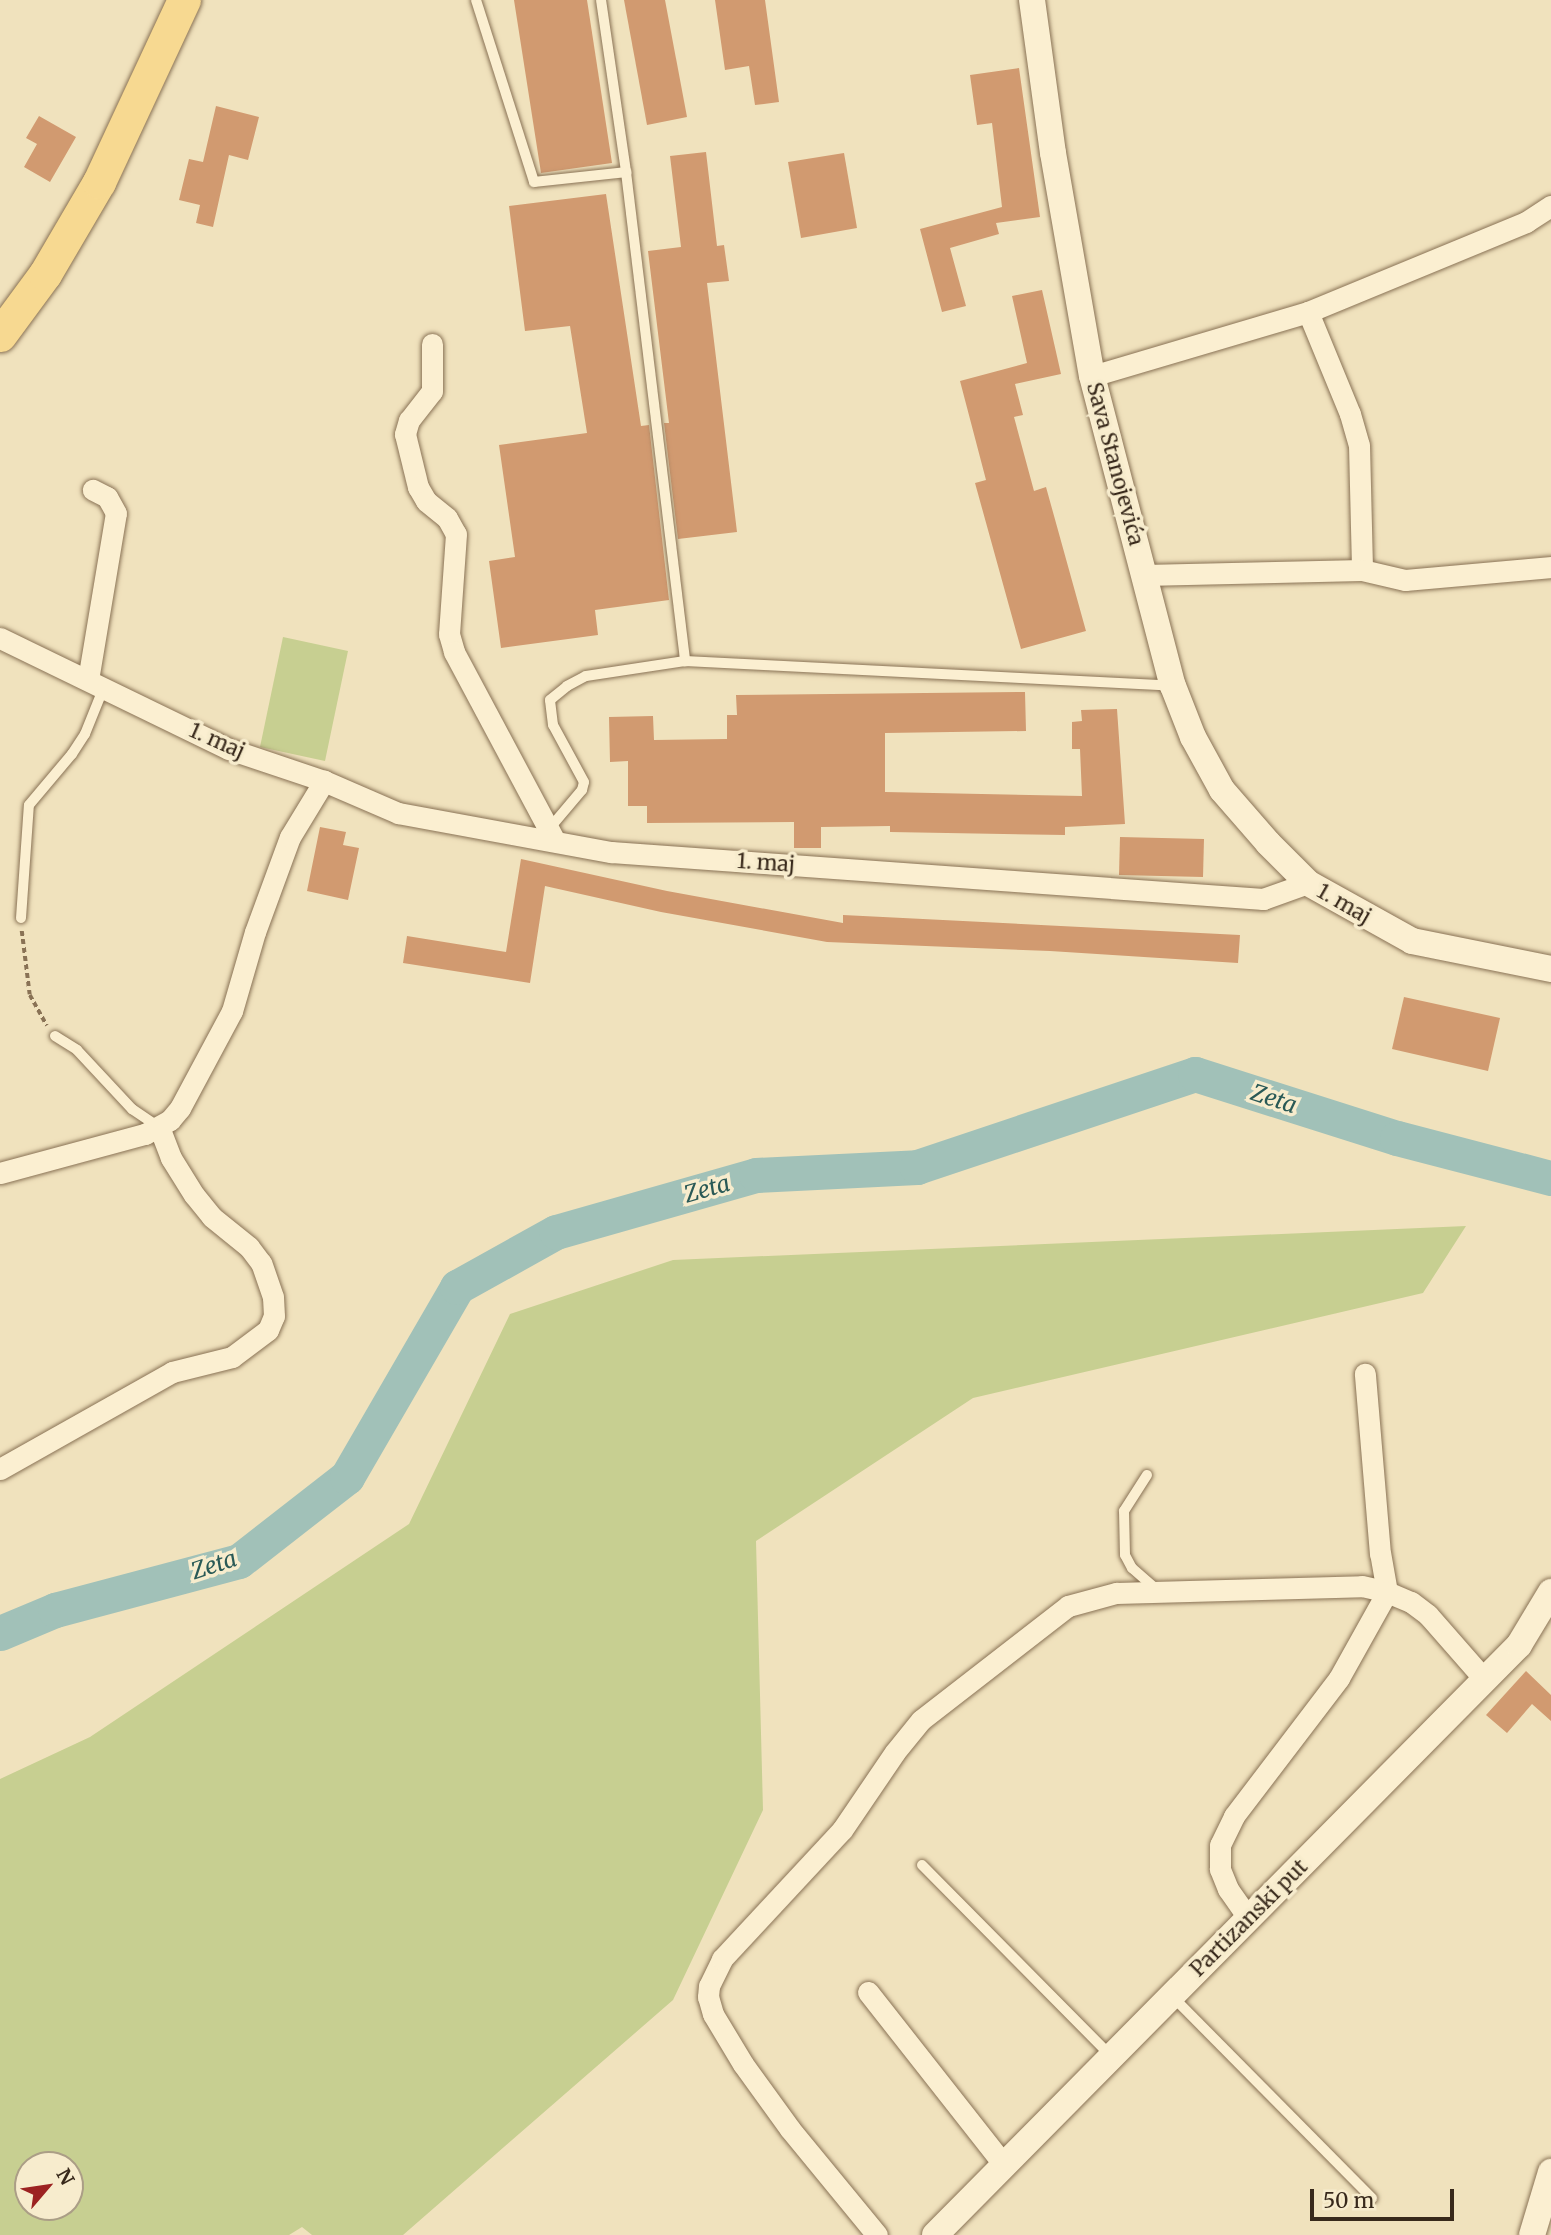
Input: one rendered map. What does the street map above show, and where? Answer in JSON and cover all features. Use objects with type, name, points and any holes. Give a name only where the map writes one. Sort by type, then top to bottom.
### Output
[{"type":"main road","points":[[0,335],[10,308],[58,253],[99,182],[184,0]]},
{"type":"street","name":"Sava Stanojevića","points":[[1032,0],[1053,153],[1091,376],[1173,686],[1193,737],[1222,790],[1268,843],[1308,883]]},
{"type":"street","points":[[1091,376],[1308,312],[1526,222],[1551,206]]},
{"type":"street","points":[[1308,312],[1350,414],[1359,445],[1362,570]]},
{"type":"street","points":[[432,344],[432,391],[409,420],[405,433],[418,486],[426,501],[447,518],[456,534],[449,634],[454,652],[551,834]]},
{"type":"street","points":[[93,490],[107,497],[116,513],[96,683]]},
{"type":"street","points":[[1144,575],[1362,570],[1405,580],[1551,567]]},
{"type":"street","name":"1. maj","points":[[0,639],[229,748],[324,781],[398,813],[551,834],[611,852],[1263,900],[1308,883],[1412,941],[1551,969]]},
{"type":"street","points":[[0,1173],[108,1146],[159,1127],[180,1108],[232,1011],[255,932],[290,837],[324,781]]},
{"type":"street","points":[[0,1469],[172,1372],[232,1357],[268,1330],[274,1315],[273,1297],[261,1263],[249,1247],[212,1217],[194,1195],[172,1158],[159,1127]]},
{"type":"street","points":[[1249,1919],[1220,1869],[1220,1845],[1234,1816],[1339,1678],[1387,1592],[1380,1554],[1365,1374]]},
{"type":"street","points":[[877,2235],[790,2129],[743,2064],[713,2014],[708,1997],[709,1986],[722,1959],[842,1830],[895,1752],[921,1720],[1068,1606],[1116,1593],[1362,1586],[1411,1602],[1428,1615],[1484,1679]]},
{"type":"street","name":"Partizanski put","points":[[935,2235],[1519,1645],[1551,1592]]},
{"type":"street","points":[[868,1992],[1004,2165]]},
{"type":"street","points":[[1532,2235],[1551,2172]]},
{"type":"lane","points":[[476,0],[534,183],[626,172]]},
{"type":"lane","points":[[601,0],[626,172],[685,661]]},
{"type":"lane","points":[[551,834],[582,790],[584,782],[553,725],[550,700],[566,686],[586,677],[685,661],[1173,686]]},
{"type":"lane","points":[[21,918],[29,805],[72,754],[85,734],[96,683]]},
{"type":"lane","points":[[55,1036],[77,1050],[132,1109],[159,1127]]},
{"type":"lane","points":[[1147,1475],[1124,1511],[1125,1555],[1132,1569],[1159,1592]]},
{"type":"lane","points":[[922,1865],[1111,2056]]},
{"type":"lane","points":[[1171,1995],[1372,2198]]},
{"type":"path","points":[[21,918],[30,995],[43,1021],[55,1036]]},
{"type":"green space","points":[[283,637],[348,651],[325,761],[260,747]]},
{"type":"green space","points":[[1466,1226],[1423,1293],[973,1398],[756,1541],[763,1810],[673,2000],[403,2235],[312,2235],[302,2227],[289,2235],[0,2235],[0,1779],[90,1737],[409,1524],[510,1314],[673,1260]]},
{"type":"building","points":[[514,0],[587,0],[612,163],[541,173]]},
{"type":"building","points":[[624,0],[665,0],[687,117],[647,125]]},
{"type":"building","points":[[715,0],[765,0],[779,102],[755,105],[749,66],[725,70]]},
{"type":"building","points":[[1019,68],[1040,217],[996,223],[999,234],[950,248],[966,306],[942,312],[920,229],[1002,207],[992,123],[977,125],[970,75]]},
{"type":"building","points":[[216,106],[259,117],[248,160],[229,155],[213,227],[196,223],[200,205],[179,200],[189,159],[203,162]]},
{"type":"building","points":[[39,116],[76,137],[50,182],[24,167],[37,144],[26,138]]},
{"type":"building","points":[[706,152],[717,246],[724,245],[729,281],[707,283],[737,532],[678,539],[664,423],[669,423],[648,251],[681,247],[670,156]]},
{"type":"building","points":[[844,153],[857,228],[801,238],[788,162]]},
{"type":"building","points":[[606,194],[641,426],[649,425],[669,600],[595,610],[598,635],[501,648],[489,561],[515,557],[499,445],[587,433],[570,326],[525,331],[509,206]]},
{"type":"building","points":[[1042,290],[1061,374],[1015,384],[1023,415],[1014,417],[1034,491],[1046,487],[1086,631],[1021,649],[975,483],[986,480],[960,381],[1027,363],[1012,296]]},
{"type":"building","points":[[1025,692],[1026,731],[885,733],[885,792],[1082,796],[1080,749],[1072,749],[1072,722],[1082,721],[1081,710],[1117,709],[1125,824],[1065,827],[1065,835],[890,832],[890,826],[821,827],[821,848],[794,848],[794,822],[647,823],[647,806],[628,806],[628,761],[610,762],[609,717],[653,716],[654,740],[727,739],[727,715],[737,715],[736,695]]},
{"type":"building","points":[[320,827],[346,832],[343,845],[359,848],[348,900],[307,891]]},
{"type":"building","points":[[1120,837],[1204,839],[1203,877],[1119,875]]},
{"type":"building","points":[[521,859],[667,891],[843,923],[843,915],[1240,935],[1238,963],[1050,951],[827,942],[661,912],[545,886],[530,983],[403,963],[407,936],[506,952]]},
{"type":"building","points":[[1404,997],[1500,1018],[1488,1071],[1392,1049]]},
{"type":"building","points":[[1526,1671],[1551,1695],[1551,1721],[1532,1704],[1507,1733],[1486,1715]]},
{"type":"waterway","name":"Zeta","points":[[0,1633],[55,1610],[239,1561],[347,1477],[457,1287],[556,1232],[756,1175],[917,1167],[1195,1074],[1397,1138],[1551,1178]]}]
